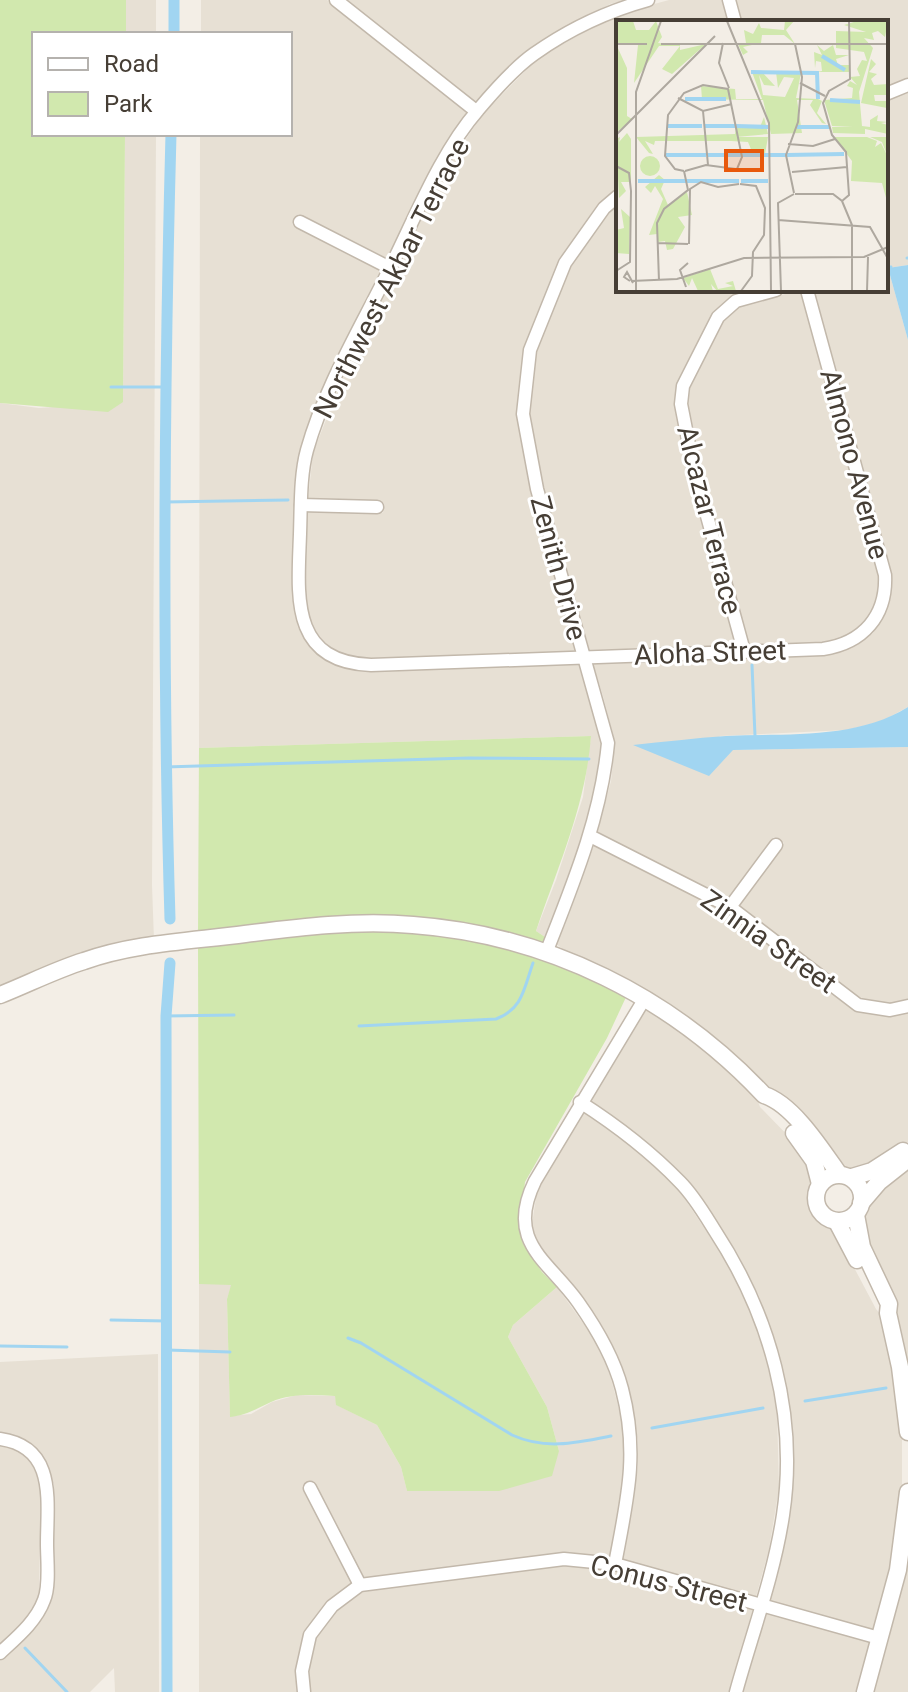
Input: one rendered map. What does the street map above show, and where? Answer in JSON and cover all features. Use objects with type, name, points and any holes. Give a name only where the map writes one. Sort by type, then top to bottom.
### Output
[{"type":"street","points":[[336,0],[476,111]]},
{"type":"street","name":"Northwest Akbar Terrace","points":[[319,647],[309,636],[298,596],[306,451],[334,382],[438,169],[476,111],[532,55],[612,10],[648,0]]},
{"type":"street","points":[[729,0],[734,20]]},
{"type":"street","points":[[888,93],[908,85]]},
{"type":"street","name":"Zenith Drive","points":[[546,953],[590,836],[605,780],[608,743],[537,489],[523,414],[530,350],[565,263],[604,208],[616,198]]},
{"type":"street","points":[[300,222],[390,268]]},
{"type":"street","name":"Alcazar Terrace","points":[[744,651],[693,465],[681,404],[683,386],[718,317],[736,301],[769,292]]},
{"type":"street","name":"Almono Avenue","points":[[808,292],[885,575],[879,612],[862,634]]},
{"type":"street","points":[[301,505],[377,507]]},
{"type":"street","name":"Aloha Street","points":[[319,647],[345,662],[371,665],[835,648],[862,634]]},
{"type":"street","name":"Zinnia Street","points":[[590,836],[730,907],[858,1005],[890,1010],[908,1006]]},
{"type":"street","points":[[730,907],[776,845]]},
{"type":"street","points":[[0,995],[85,960],[115,953],[178,942],[328,925],[413,925],[450,929],[493,937],[594,971],[645,998],[707,1041],[764,1095],[771,1097],[801,1124],[846,1175],[861,1187],[858,1237],[889,1304],[908,1432]]},
{"type":"street","points":[[615,1564],[632,1467],[632,1440],[622,1388],[601,1338],[577,1301],[536,1254],[526,1224],[531,1189],[580,1102],[645,998]]},
{"type":"street","points":[[764,1095],[765,1103],[814,1161],[820,1184],[817,1207],[825,1217],[837,1222],[888,1313]]},
{"type":"street","points":[[580,1102],[646,1149],[682,1184],[730,1254],[753,1298],[776,1368],[785,1432],[783,1514],[736,1692]]},
{"type":"street","points":[[820,1184],[831,1176],[872,1171],[908,1148]]},
{"type":"street","points":[[837,1222],[859,1209],[879,1182],[908,1159]]},
{"type":"street","points":[[0,1439],[23,1445],[34,1453],[47,1485],[45,1599],[24,1632],[0,1653]]},
{"type":"street","points":[[304,1692],[302,1671],[310,1635],[332,1606],[360,1585],[310,1488]]},
{"type":"street","points":[[865,1692],[898,1570],[908,1492]]},
{"type":"street","name":"Conus Street","points":[[360,1585],[564,1559],[615,1564],[879,1638]]},
{"type":"shaded area","points":[[126,0],[156,0],[156,32],[126,32]]},
{"type":"shaded area","points":[[201,0],[327,0],[468,112],[433,167],[387,260],[298,214],[292,224],[382,270],[328,380],[300,449],[292,596],[298,628],[311,648],[333,664],[354,670],[579,662],[602,743],[599,779],[584,833],[545,937],[536,931],[583,797],[591,736],[199,748],[200,136],[292,136],[292,32],[201,32]]},
{"type":"shaded area","points":[[345,0],[626,0],[610,4],[529,50],[476,103]]},
{"type":"shaded area","points":[[669,0],[722,0],[727,20],[616,20],[616,190],[600,203],[559,261],[524,350],[517,415],[531,490],[575,651],[371,660],[347,657],[330,649],[310,624],[305,595],[307,511],[383,513],[384,503],[308,500],[313,453],[340,384],[444,172],[482,115],[537,59],[614,15]]},
{"type":"shaded area","points":[[735,0],[908,0],[908,78],[888,87],[888,20],[740,20]]},
{"type":"shaded area","points":[[908,91],[908,265],[888,268],[888,99]]},
{"type":"shaded area","points":[[125,136],[156,136],[154,940],[0,989],[0,403],[39,408],[123,402]]},
{"type":"shaded area","points":[[616,206],[616,292],[748,292],[732,297],[712,315],[678,384],[675,404],[687,467],[736,646],[588,650],[543,487],[529,414],[536,352],[571,265]]},
{"type":"shaded area","points":[[888,268],[908,340],[908,707],[882,721],[847,730],[719,736],[733,750],[908,747],[908,1000],[889,1004],[860,999],[738,906],[784,843],[774,837],[728,899],[597,833],[611,781],[615,743],[592,661],[836,653],[857,645],[873,633],[885,614],[891,595],[892,574],[814,292],[888,292]]},
{"type":"shaded area","points":[[801,292],[879,576],[874,610],[864,625],[841,640],[822,644],[749,645],[699,464],[687,404],[690,388],[723,321],[740,306]]},
{"type":"shaded area","points":[[594,844],[726,911],[854,1009],[908,1012],[908,1142],[869,1167],[852,1171],[843,1169],[806,1121],[556,944]]},
{"type":"shaded area","points":[[647,1006],[703,1045],[756,1096],[760,1107],[798,1146],[809,1164],[813,1183],[811,1209],[821,1221],[832,1226],[881,1315],[894,1368],[902,1433],[902,1485],[892,1569],[875,1630],[768,1601],[791,1488],[792,1432],[782,1367],[759,1296],[736,1251],[687,1181],[650,1145],[588,1101]]},
{"type":"shaded area","points":[[583,1111],[641,1153],[677,1187],[736,1276],[759,1332],[777,1410],[779,1488],[769,1549],[756,1597],[622,1560],[638,1467],[638,1440],[628,1387],[607,1335],[582,1298],[537,1243],[532,1224],[537,1191]]},
{"type":"shaded area","points":[[908,1167],[908,1375],[895,1302],[868,1245],[862,1216],[884,1185]]},
{"type":"shaded area","points":[[199,1284],[232,1284],[227,1299],[230,1416],[251,1414],[272,1402],[297,1395],[335,1396],[337,1405],[377,1425],[401,1467],[407,1491],[559,1451],[547,1407],[508,1337],[513,1325],[557,1287],[596,1341],[608,1367],[621,1417],[625,1441],[623,1488],[610,1558],[564,1554],[364,1578],[313,1481],[302,1486],[352,1583],[327,1603],[305,1632],[295,1671],[297,1692],[199,1692]]},
{"type":"shaded area","points":[[158,1354],[159,1692],[115,1692],[114,1668],[90,1692],[0,1692],[0,1661],[28,1636],[51,1599],[54,1485],[38,1449],[27,1441],[0,1433],[0,1362]]},
{"type":"shaded area","points":[[0,1445],[10,1446],[29,1457],[41,1485],[39,1597],[19,1628],[0,1644]]},
{"type":"shaded area","points":[[908,1547],[908,1692],[871,1692]]},
{"type":"shaded area","points":[[565,1565],[614,1569],[753,1608],[730,1692],[310,1692],[308,1671],[316,1638],[337,1610],[363,1590]]},
{"type":"shaded area","points":[[765,1612],[872,1641],[858,1692],[743,1692]]},
{"type":"green space","points":[[0,0],[126,0],[126,32],[32,32],[32,136],[125,136],[123,402],[108,412],[0,403]]},
{"type":"green space","points":[[591,736],[577,811],[536,931],[545,937],[542,946],[451,924],[198,934],[199,748]]},
{"type":"green space","points":[[374,929],[449,935],[544,958],[627,995],[607,1038],[525,1182],[520,1224],[523,1244],[542,1272],[557,1287],[513,1325],[508,1337],[547,1407],[559,1451],[552,1476],[499,1491],[407,1491],[401,1467],[377,1425],[336,1405],[335,1396],[287,1397],[230,1417],[227,1299],[231,1285],[199,1284],[198,946],[270,936]]},
{"type":"water","points":[[908,265],[908,340],[888,268]]},
{"type":"water","points":[[908,707],[908,747],[733,750],[709,776],[633,745],[843,730],[887,718]]},
{"type":"waterway","points":[[174,0],[174,32]]},
{"type":"waterway","points":[[170,919],[165,526],[171,136]]},
{"type":"waterway","points":[[111,387],[165,387]]},
{"type":"waterway","points":[[165,502],[288,500]]},
{"type":"waterway","points":[[752,665],[755,736]]},
{"type":"waterway","points":[[165,767],[469,758],[589,759]]},
{"type":"waterway","points":[[167,1692],[166,1016],[170,963]]},
{"type":"waterway","points":[[359,1026],[496,1019],[512,1010],[517,1003],[533,963]]},
{"type":"waterway","points":[[166,1016],[234,1015]]},
{"type":"waterway","points":[[111,1320],[167,1321]]},
{"type":"waterway","points":[[348,1338],[524,1440],[561,1444],[611,1436]]},
{"type":"waterway","points":[[0,1346],[67,1347]]},
{"type":"waterway","points":[[167,1350],[230,1352]]},
{"type":"waterway","points":[[805,1401],[886,1388]]},
{"type":"waterway","points":[[652,1428],[763,1408]]},
{"type":"waterway","points":[[25,1648],[67,1692]]}]
